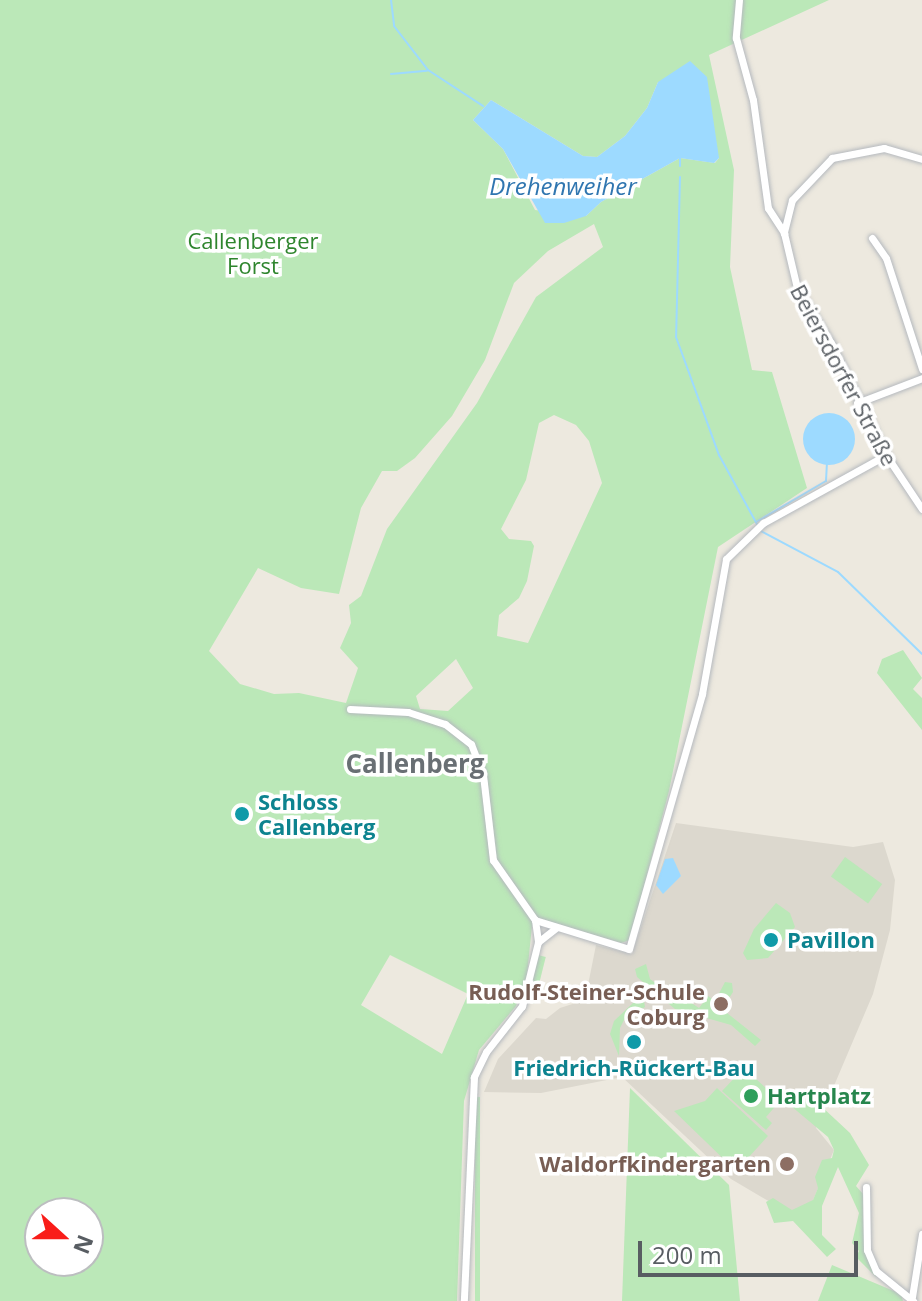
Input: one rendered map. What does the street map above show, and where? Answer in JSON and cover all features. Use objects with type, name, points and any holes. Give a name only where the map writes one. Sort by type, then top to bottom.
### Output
[{"type":"street","name":"Beiersdorfer Straße","points":[[739,0],[736,38],[753,100],[768,208],[784,233],[797,288],[831,343],[857,403],[886,455],[922,509]]},
{"type":"street","points":[[784,233],[792,200],[832,158],[884,148],[922,159]]},
{"type":"street","points":[[872,238],[886,258],[922,369]]},
{"type":"street","points":[[857,403],[922,378]]},
{"type":"street","points":[[535,920],[629,949],[702,694],[726,559],[763,523],[886,455]]},
{"type":"street","points":[[350,709],[408,712],[461,734],[479,758],[493,860],[535,920],[538,942],[522,1006],[486,1052],[474,1077],[464,1301]]},
{"type":"street","points":[[538,942],[556,928]]},
{"type":"street","points":[[866,1187],[867,1250],[876,1271],[915,1295],[922,1234]]},
{"type":"shaded area","name":"Rudolf-Steiner-Schule Coburg","points":[[676,823],[853,847],[883,842],[895,880],[890,930],[873,994],[816,1128],[834,1150],[804,1222],[731,1179],[622,1077],[541,1093],[484,1092],[498,1059],[536,1018],[546,1019],[560,1008],[585,1000],[596,945],[632,954]]},
{"type":"green space","name":"Callenberger Forst","points":[[0,0],[829,0],[709,55],[734,170],[730,267],[752,370],[772,372],[807,488],[718,547],[669,791],[630,940],[621,943],[542,920],[532,926],[527,975],[516,1006],[479,1050],[464,1101],[457,1301],[0,1301]],"holes":[[[658,82],[719,158],[715,163],[680,158],[601,202],[586,216],[535,210],[503,149],[473,120],[491,100],[583,156],[597,157],[625,136],[647,108]],[[594,224],[603,247],[536,297],[477,403],[387,529],[361,596],[349,605],[351,623],[340,648],[358,668],[346,703],[299,693],[274,694],[240,684],[209,651],[258,568],[301,588],[339,594],[361,508],[382,471],[397,471],[415,458],[452,416],[485,360],[514,283],[548,251]],[[554,415],[576,425],[589,441],[602,483],[528,643],[497,636],[499,615],[519,598],[527,581],[534,546],[531,541],[509,539],[501,529],[526,480],[539,423]],[[456,659],[473,688],[448,711],[420,709],[416,696]],[[390,955],[468,994],[442,1054],[361,1005]]]},
{"type":"green space","points":[[903,650],[922,678],[913,689],[922,698],[922,730],[877,673],[882,659]]},
{"type":"green space","points":[[845,857],[882,884],[868,903],[831,876]]},
{"type":"green space","points":[[776,903],[790,913],[795,927],[768,958],[747,960],[743,953],[754,929]]},
{"type":"green space","points":[[538,955],[546,957],[534,1004],[526,1002]]},
{"type":"green space","points":[[646,964],[650,979],[682,1003],[687,1000],[699,1008],[708,996],[715,1001],[725,982],[732,983],[733,992],[722,1009],[761,1040],[755,1046],[731,1025],[675,1009],[637,977],[635,969]]},
{"type":"green space","points":[[644,1001],[645,1007],[625,1018],[620,1028],[619,1056],[610,1034],[614,1021],[634,1002]]},
{"type":"green space","name":"Hartplatz","points":[[744,1068],[780,1101],[766,1117],[772,1123],[766,1130],[722,1091]]},
{"type":"green space","points":[[630,1088],[729,1185],[740,1301],[622,1301]]},
{"type":"green space","points":[[717,1088],[768,1136],[736,1171],[674,1111],[705,1101]]},
{"type":"green space","points":[[475,1097],[480,1097],[480,1301],[475,1301]]},
{"type":"green space","points":[[799,1098],[821,1106],[850,1133],[869,1165],[856,1186],[863,1194],[864,1245],[876,1277],[856,1257],[859,1251],[852,1243],[859,1213],[838,1167],[822,1206],[822,1235],[836,1249],[827,1257],[793,1221],[774,1223],[766,1202],[773,1198],[792,1210],[813,1200],[818,1188],[815,1177],[822,1160],[832,1158],[834,1150],[828,1137],[791,1106]]},
{"type":"green space","points":[[832,1265],[901,1294],[903,1301],[818,1301]]},
{"type":"water","name":"Drehenweiher","points":[[690,61],[707,77],[719,158],[714,163],[680,158],[601,202],[586,216],[564,223],[545,223],[503,149],[473,120],[491,100],[583,156],[597,157],[625,136],[647,108],[658,82]]},
{"type":"water","points":[[829,413],[847,421],[855,439],[847,457],[829,465],[811,457],[803,439],[811,421]]},
{"type":"water","points":[[673,858],[681,876],[663,894],[656,885],[665,859]]},
{"type":"waterway","points":[[391,0],[394,26],[428,70],[483,106]]},
{"type":"waterway","points":[[391,74],[427,71]]},
{"type":"waterway","points":[[680,158],[680,166]]},
{"type":"waterway","points":[[680,177],[676,337],[719,455],[758,526]]},
{"type":"waterway","points":[[756,522],[826,481],[827,464]]},
{"type":"waterway","points":[[761,531],[838,572],[922,654]]},
{"type":"place","name":"Schloss Callenberg","points":[[242,814]]},
{"type":"place","name":"Pavillon","points":[[771,940]]},
{"type":"place","name":"Rudolf-Steiner-Schule Coburg","points":[[721,1004]]},
{"type":"place","name":"Friedrich-Rückert-Bau","points":[[634,1042]]},
{"type":"place","name":"Hartplatz","points":[[751,1096]]},
{"type":"place","name":"Waldorfkindergarten","points":[[787,1164]]},
{"type":"district","name":"Callenberg","points":[[415,764]]}]
